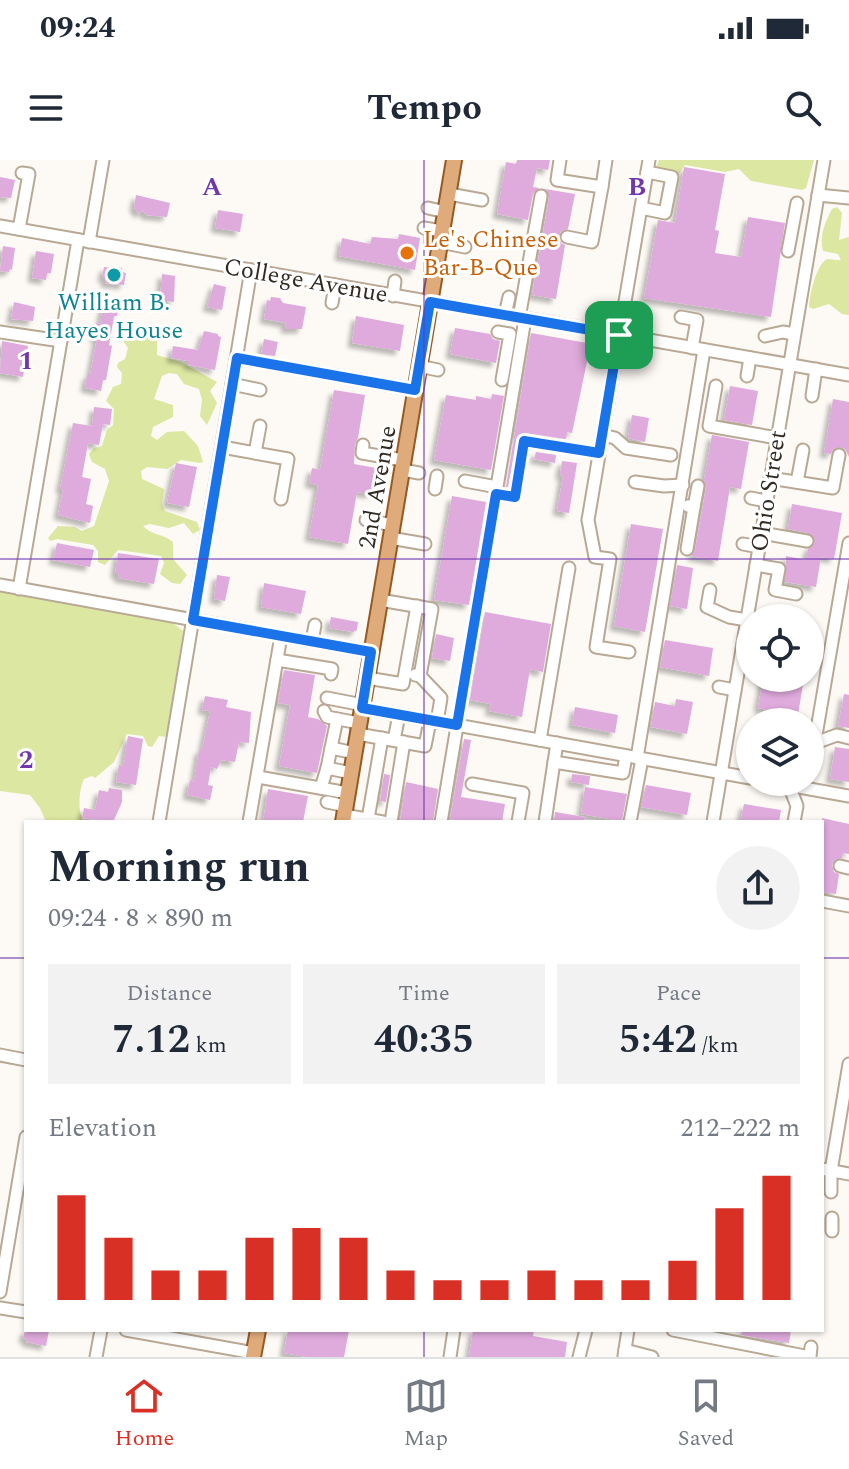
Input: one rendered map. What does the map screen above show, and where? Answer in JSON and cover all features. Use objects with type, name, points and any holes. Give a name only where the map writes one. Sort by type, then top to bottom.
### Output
[{"type":"main road","name":"2nd Avenue","points":[[345,809],[454,160]]},
{"type":"main road","points":[[254,1355],[258,1332]]},
{"type":"street","points":[[19,589],[61,341],[103,160]]},
{"type":"street","points":[[560,160],[557,180],[602,187]]},
{"type":"street","points":[[567,237],[592,242],[606,160]]},
{"type":"street","name":"Ohio Street","points":[[750,604],[824,160]]},
{"type":"street","points":[[629,652],[596,647],[610,559],[595,557],[589,520],[602,435],[648,166],[672,177],[665,213],[641,208]]},
{"type":"street","points":[[19,229],[29,174],[22,173]]},
{"type":"street","points":[[449,194],[482,200]]},
{"type":"street","points":[[502,380],[522,318],[541,196]]},
{"type":"street","points":[[809,249],[789,248],[794,202],[849,198]]},
{"type":"street","points":[[428,208],[446,212]]},
{"type":"street","name":"College Avenue","points":[[0,226],[849,375]]},
{"type":"street","points":[[424,228],[465,247]]},
{"type":"street","points":[[159,820],[251,270]]},
{"type":"street","points":[[393,296],[395,281]]},
{"type":"street","points":[[332,303],[335,285]]},
{"type":"street","points":[[505,315],[509,297]]},
{"type":"street","points":[[624,307],[640,310]]},
{"type":"street","points":[[630,820],[635,758],[653,675],[683,485],[698,349],[697,320],[681,317]]},
{"type":"street","points":[[0,332],[61,341]]},
{"type":"street","points":[[441,820],[496,490],[502,380],[510,334],[498,332]]},
{"type":"street","points":[[765,336],[783,332],[794,334]]},
{"type":"street","points":[[237,358],[321,369],[376,384],[415,390]]},
{"type":"street","points":[[747,376],[750,358]]},
{"type":"street","points":[[419,366],[438,370]]},
{"type":"street","points":[[812,396],[816,369]]},
{"type":"street","points":[[232,384],[260,390]]},
{"type":"street","points":[[716,386],[709,426],[777,438]]},
{"type":"street","points":[[255,453],[260,426]]},
{"type":"street","points":[[602,435],[615,438],[626,448],[671,455]]},
{"type":"street","points":[[465,481],[515,497],[524,441],[599,453]]},
{"type":"street","points":[[363,445],[362,453],[419,473]]},
{"type":"street","points":[[222,447],[288,459],[281,499]]},
{"type":"street","points":[[797,482],[803,450]]},
{"type":"street","points":[[770,478],[833,488],[839,455]]},
{"type":"street","points":[[635,482],[683,485]]},
{"type":"street","points":[[687,549],[698,486]]},
{"type":"street","points":[[751,498],[766,501]]},
{"type":"street","points":[[680,505],[694,507]]},
{"type":"street","points":[[366,520],[425,544]]},
{"type":"street","points":[[589,520],[603,527]]},
{"type":"street","points":[[761,533],[807,541]]},
{"type":"street","points":[[819,708],[849,543]]},
{"type":"street","points":[[743,544],[759,547]]},
{"type":"street","points":[[756,565],[779,569],[775,590],[796,594]]},
{"type":"street","points":[[540,740],[569,568]]},
{"type":"street","points":[[0,585],[371,652]]},
{"type":"street","points":[[710,590],[707,607],[736,618]]},
{"type":"street","points":[[380,600],[416,602],[432,609],[420,676]]},
{"type":"street","points":[[367,678],[403,684],[416,602]]},
{"type":"street","points":[[312,641],[315,625]]},
{"type":"street","points":[[249,820],[281,636]]},
{"type":"street","points":[[277,660],[332,669],[331,674]]},
{"type":"street","points":[[324,711],[327,717],[394,740],[425,746],[441,698],[420,676],[405,674]]},
{"type":"street","name":"Ohio Street","points":[[713,820],[736,684]]},
{"type":"street","points":[[719,687],[735,690]]},
{"type":"street","points":[[327,698],[359,728]]},
{"type":"street","points":[[368,819],[399,715]]},
{"type":"street","points":[[332,743],[359,728],[399,715],[736,776]]},
{"type":"street","points":[[321,788],[337,719]]},
{"type":"street","points":[[824,740],[837,735],[849,738]]},
{"type":"street","points":[[391,820],[394,740]]},
{"type":"street","points":[[545,820],[557,743]]},
{"type":"street","points":[[554,762],[623,773],[635,758]]},
{"type":"street","points":[[327,768],[351,773]]},
{"type":"street","points":[[258,777],[321,788],[345,809]]},
{"type":"street","points":[[472,784],[523,793],[518,820]]},
{"type":"street","points":[[824,789],[849,796]]},
{"type":"street","points":[[793,796],[797,806],[794,820]]},
{"type":"street","points":[[327,802],[373,820]]},
{"type":"street","points":[[824,901],[849,906]]},
{"type":"street","points":[[0,1055],[24,1060]]},
{"type":"street","points":[[831,1192],[826,1170],[849,1064]]},
{"type":"street","points":[[0,1292],[24,1149]]},
{"type":"street","points":[[826,1170],[849,1174]]},
{"type":"street","points":[[832,1218],[832,1231]]},
{"type":"street","points":[[0,1308],[24,1312]]},
{"type":"street","points":[[96,1357],[101,1332]]},
{"type":"street","points":[[154,1332],[254,1355]]},
{"type":"street","points":[[450,1357],[454,1332]]},
{"type":"street","points":[[579,1357],[585,1332]]},
{"type":"street","points":[[628,1332],[624,1353],[652,1357]]},
{"type":"street","points":[[684,1332],[811,1354]]},
{"type":"green space","points":[[659,160],[814,160],[806,188],[802,190],[751,181],[739,169],[725,172],[685,165],[678,175],[671,171],[663,172],[656,167]]},
{"type":"green space","points":[[837,207],[842,213],[839,240],[849,237],[849,315],[842,314],[829,304],[813,309],[809,307],[820,266],[828,259],[841,260],[838,254],[823,251],[822,245],[825,224],[832,209]]},
{"type":"green space","points":[[142,333],[157,339],[157,355],[181,362],[217,382],[210,391],[217,403],[207,425],[200,416],[202,400],[199,389],[184,384],[177,374],[162,376],[154,399],[173,405],[173,417],[153,427],[151,436],[157,440],[167,432],[184,431],[198,446],[203,462],[181,460],[167,469],[147,467],[141,471],[142,479],[164,489],[162,504],[165,511],[197,522],[200,530],[193,534],[184,523],[169,528],[150,524],[143,526],[173,542],[173,559],[187,575],[180,584],[172,583],[160,574],[164,563],[161,556],[118,550],[105,565],[98,562],[98,551],[93,545],[57,539],[50,541],[48,538],[58,526],[75,527],[82,531],[94,526],[109,481],[105,469],[92,462],[89,454],[94,448],[102,446],[107,430],[113,425],[114,409],[106,401],[113,387],[121,384],[122,373],[117,367],[125,359],[128,348],[122,339]]},
{"type":"green space","points":[[0,592],[173,623],[183,631],[167,737],[159,736],[152,747],[148,746],[143,736],[127,734],[114,762],[95,778],[84,779],[80,801],[83,820],[45,820],[30,795],[0,791]]},
{"type":"building","points":[[517,160],[550,160],[548,170],[537,168],[533,187],[539,188],[533,194],[528,220],[497,214],[506,162],[516,164]]},
{"type":"building","points":[[684,167],[725,174],[715,230],[719,231],[715,253],[741,257],[748,217],[785,223],[771,317],[644,298],[658,220],[675,223]]},
{"type":"building","points":[[0,177],[15,180],[11,198],[0,197]]},
{"type":"building","points":[[545,189],[575,194],[568,229],[561,231],[559,236],[565,245],[556,299],[532,295],[549,198]]},
{"type":"building","points":[[136,195],[170,203],[167,217],[146,215],[143,210],[139,214],[134,207]]},
{"type":"building","points":[[218,210],[243,214],[240,232],[215,228]]},
{"type":"building","points":[[399,234],[420,238],[415,270],[339,256],[342,238],[370,244],[372,237],[398,239]]},
{"type":"building","points":[[3,246],[15,248],[12,270],[9,272],[0,271]]},
{"type":"building","points":[[36,251],[54,254],[51,273],[47,273],[46,280],[32,278]]},
{"type":"building","name":"William B. Hayes House","points":[[104,267],[122,268],[122,272],[126,273],[124,285],[105,283],[106,278],[102,278]]},
{"type":"building","points":[[162,274],[175,276],[174,302],[160,300]]},
{"type":"building","points":[[214,284],[226,287],[222,310],[207,307]]},
{"type":"building","points":[[271,297],[280,298],[283,303],[306,307],[302,329],[285,329],[286,323],[264,319],[267,300],[270,301]]},
{"type":"building","points":[[14,302],[35,307],[33,321],[11,319]]},
{"type":"building","points":[[104,302],[119,305],[117,316],[114,316],[106,380],[103,380],[101,391],[85,388],[97,338],[94,337],[96,323],[100,324]]},
{"type":"building","points":[[356,316],[404,325],[400,351],[352,343]]},
{"type":"building","points":[[455,328],[490,334],[500,341],[496,363],[450,354]]},
{"type":"building","points":[[204,331],[221,337],[215,370],[171,358],[173,346],[198,350]]},
{"type":"building","points":[[531,333],[587,343],[585,356],[588,357],[572,433],[567,432],[566,439],[525,433],[518,435],[506,487]]},
{"type":"building","points":[[264,339],[278,342],[275,356],[261,354]]},
{"type":"building","points":[[2,341],[28,346],[23,377],[0,373]]},
{"type":"building","points":[[730,386],[758,391],[752,425],[724,420]]},
{"type":"building","points":[[334,390],[365,395],[354,464],[376,468],[371,494],[357,492],[348,544],[309,537],[318,485],[309,483],[312,468],[320,470]]},
{"type":"building","points":[[492,394],[504,396],[491,470],[434,460],[446,395],[476,400],[476,396],[491,399]]},
{"type":"building","points":[[833,399],[849,402],[849,457],[840,447],[833,449],[831,454],[824,453]]},
{"type":"building","points":[[94,407],[112,409],[110,425],[103,424],[99,445],[88,443],[82,477],[91,479],[86,504],[93,506],[90,523],[58,515],[73,423],[92,426]]},
{"type":"building","points":[[632,415],[649,418],[645,442],[628,438]]},
{"type":"building","points":[[712,435],[749,442],[741,489],[730,487],[718,561],[691,556],[695,550],[706,488],[704,480]]},
{"type":"building","points":[[536,452],[556,455],[555,463],[534,459]]},
{"type":"building","points":[[562,461],[577,463],[569,513],[557,511],[563,476],[560,475]]},
{"type":"building","points":[[176,463],[197,467],[189,507],[167,503]]},
{"type":"building","points":[[452,496],[486,502],[469,605],[434,600]]},
{"type":"building","points":[[792,504],[842,513],[834,559],[821,557],[816,587],[785,582],[786,556],[806,560],[808,549],[815,542],[809,533],[788,529]]},
{"type":"building","points":[[631,524],[663,529],[645,632],[614,626]]},
{"type":"building","points":[[57,543],[94,550],[90,567],[53,560]]},
{"type":"building","points":[[118,553],[159,559],[154,584],[118,578],[119,574],[115,574]]},
{"type":"building","points":[[677,565],[693,568],[687,609],[670,606]]},
{"type":"building","points":[[217,575],[230,577],[225,601],[214,599]]},
{"type":"building","points":[[264,583],[306,591],[301,614],[261,607]]},
{"type":"building","points":[[485,612],[551,624],[543,672],[530,669],[522,717],[489,711],[491,704],[470,700]]},
{"type":"building","points":[[331,617],[358,622],[357,630],[329,628]]},
{"type":"building","points":[[436,634],[454,638],[450,661],[432,658]]},
{"type":"building","points":[[665,640],[713,648],[709,676],[660,667]]},
{"type":"building","points":[[284,670],[315,675],[308,717],[318,719],[327,726],[317,773],[279,766],[290,705],[278,703]]},
{"type":"building","points":[[761,692],[802,692],[799,708],[758,708]]},
{"type":"building","points":[[844,694],[849,695],[849,728],[838,726]]},
{"type":"building","points":[[205,696],[228,700],[226,707],[251,712],[249,743],[239,742],[235,762],[221,760],[217,769],[211,767],[208,785],[213,786],[210,800],[187,795],[190,780],[194,781],[210,711],[202,710]]},
{"type":"building","points":[[676,699],[693,702],[687,734],[651,727],[655,702],[675,706]]},
{"type":"building","points":[[575,707],[618,715],[615,733],[572,725]]},
{"type":"building","points":[[128,736],[143,739],[136,785],[116,782],[119,765],[123,766]]},
{"type":"building","points":[[464,739],[471,740],[461,797],[505,804],[502,820],[450,819]]},
{"type":"building","points":[[835,747],[849,749],[849,782],[830,779]]},
{"type":"building","points":[[384,774],[390,775],[386,802],[380,801]]},
{"type":"building","points":[[572,774],[590,776],[589,785],[571,782]]},
{"type":"building","points":[[406,782],[438,789],[433,820],[400,820]]},
{"type":"building","points":[[646,785],[691,793],[687,815],[641,807]]},
{"type":"building","points":[[585,787],[627,794],[622,820],[581,814]]},
{"type":"building","points":[[109,788],[122,790],[122,802],[114,820],[82,818],[84,808],[95,810],[99,790],[108,792]]},
{"type":"building","points":[[268,789],[308,796],[303,820],[263,820]]},
{"type":"building","points":[[744,804],[781,810],[779,820],[740,820]]},
{"type":"building","points":[[555,812],[585,817],[584,820],[554,820]]},
{"type":"building","points":[[822,820],[849,824],[849,854],[843,853],[842,858],[834,860],[832,865],[834,872],[839,874],[836,894],[824,892]]},
{"type":"building","points":[[24,1332],[49,1332],[46,1346],[26,1342],[27,1339],[23,1338]]},
{"type":"building","points":[[288,1332],[349,1332],[344,1357],[307,1357],[284,1353]]},
{"type":"building","points":[[473,1332],[534,1332],[533,1336],[567,1342],[565,1357],[469,1357]]},
{"type":"building","points":[[742,1332],[791,1332],[789,1343],[741,1335]]},
{"type":"place","name":"Le's Chinese Bar-B-Que","points":[[407,253]]},
{"type":"place","name":"William B. Hayes House","points":[[114,275]]},
{"type":"route","points":[[430,302],[619,335],[599,453],[524,441],[515,497],[496,494],[457,725],[362,708],[371,652],[193,620],[237,358],[415,390],[430,302]]}]
